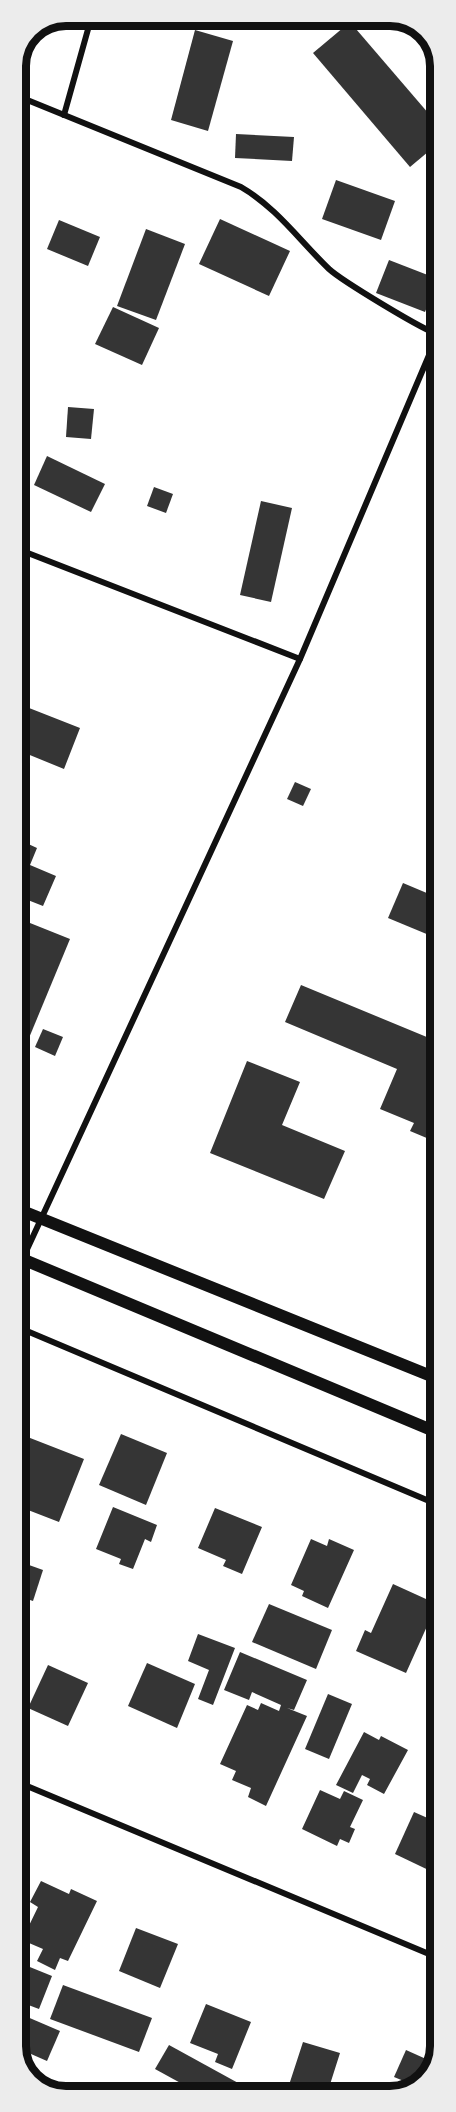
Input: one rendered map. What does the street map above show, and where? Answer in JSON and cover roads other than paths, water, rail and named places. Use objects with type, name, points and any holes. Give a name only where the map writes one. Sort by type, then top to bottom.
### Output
[{"type":"main road","points":[[26,1213],[430,1376]]},
{"type":"main road","points":[[26,1260],[430,1429]]},
{"type":"street","points":[[64,115],[89,26]]},
{"type":"street","points":[[26,99],[241,187],[261,199],[332,271],[430,330]]},
{"type":"street","points":[[26,1243],[300,659],[430,356]]},
{"type":"street","points":[[26,552],[300,659]]},
{"type":"street","points":[[26,1331],[430,1501]]},
{"type":"street","points":[[26,1786],[430,1954]]}]
